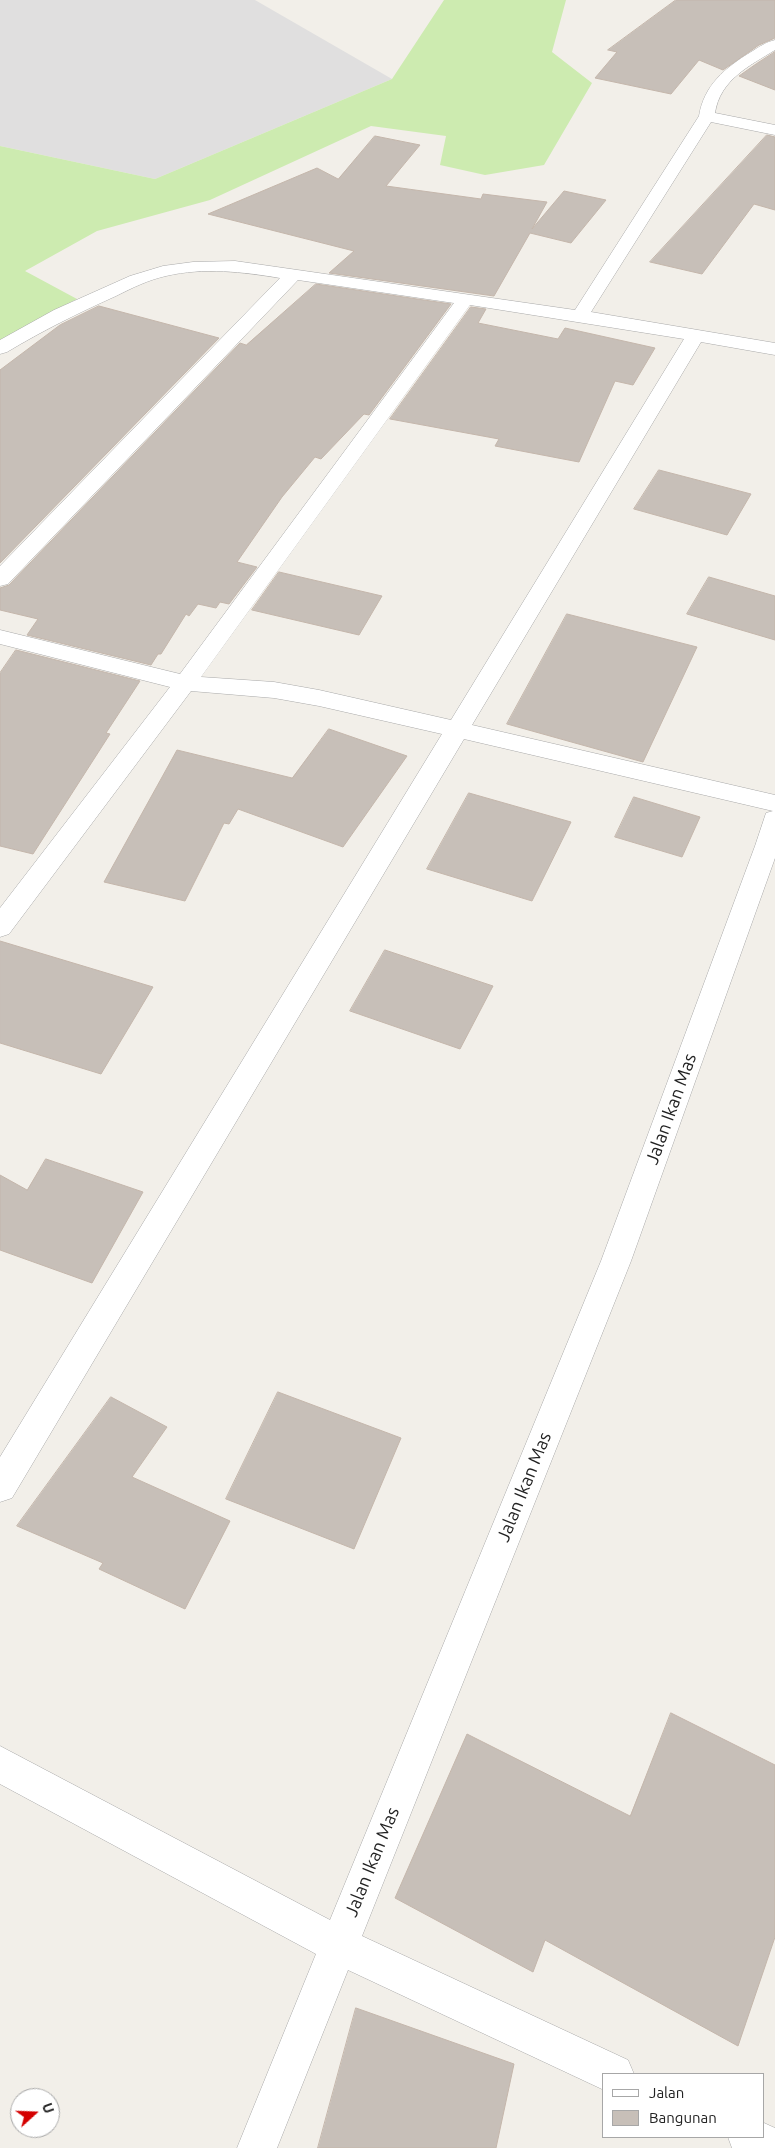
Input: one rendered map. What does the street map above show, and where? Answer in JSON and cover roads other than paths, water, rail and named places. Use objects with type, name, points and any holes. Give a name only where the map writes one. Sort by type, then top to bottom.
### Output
[{"type":"street","points":[[580,316],[707,116],[712,95],[720,82],[775,44]]},
{"type":"street","points":[[707,116],[775,130]]},
{"type":"street","points":[[0,348],[60,314],[136,280],[163,271],[193,267],[235,266],[580,316],[775,349]]},
{"type":"street","points":[[0,579],[293,275]]},
{"type":"street","points":[[0,927],[185,683],[465,300]]},
{"type":"street","points":[[0,1487],[696,335]]},
{"type":"street","points":[[0,637],[185,683],[274,690],[319,698],[775,803]]},
{"type":"street","name":"Jalan Ikan Mas","points":[[257,2148],[616,1261],[772,838]]},
{"type":"street","points":[[0,1764],[338,1945],[612,2073]]},
{"type":"street","points":[[750,2138],[772,2148]]}]
